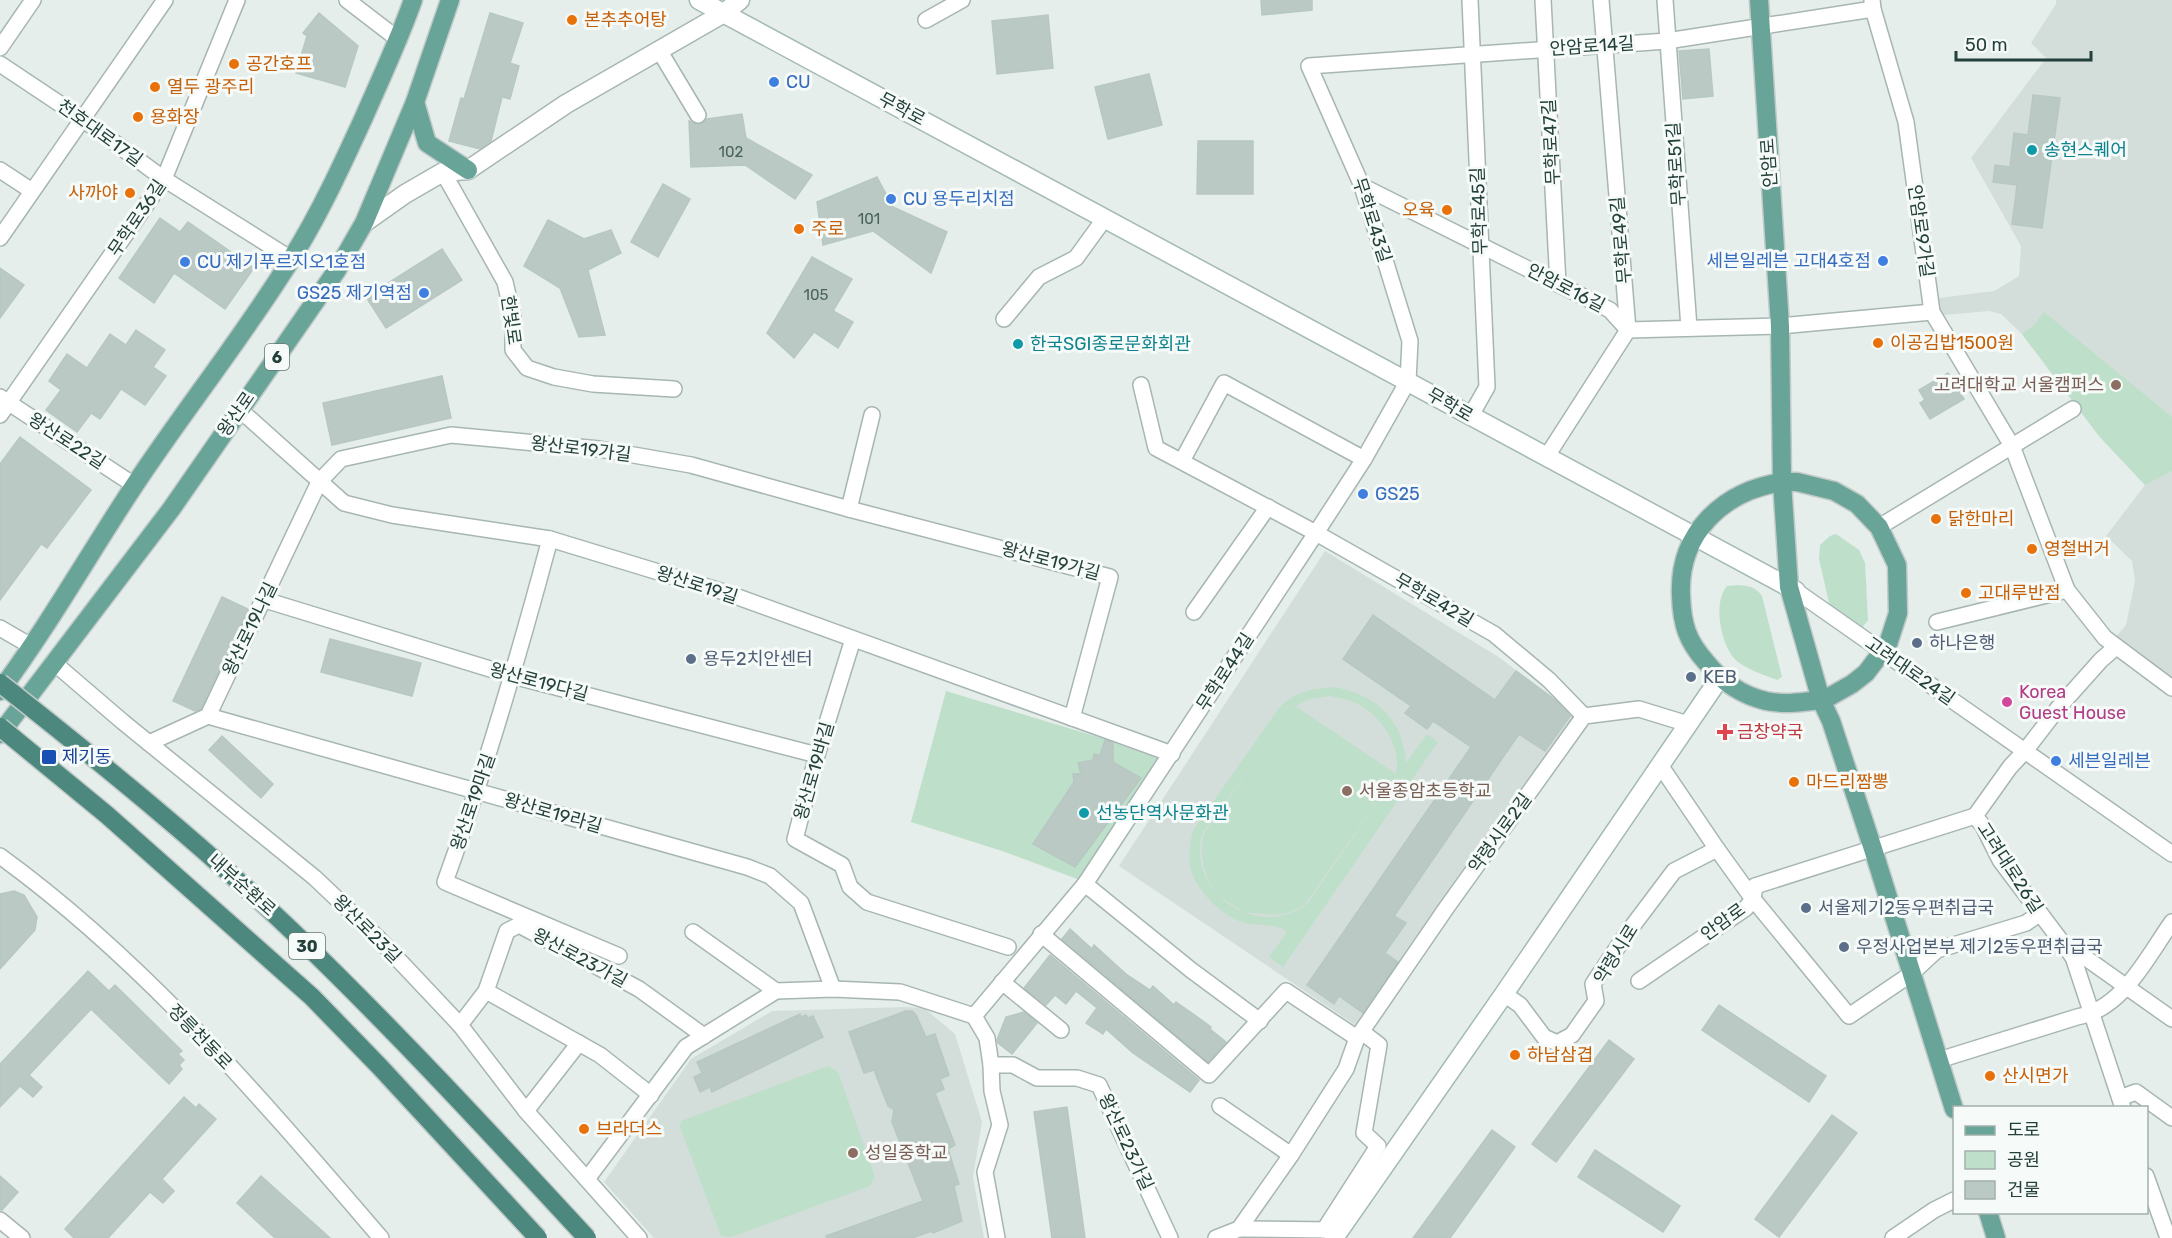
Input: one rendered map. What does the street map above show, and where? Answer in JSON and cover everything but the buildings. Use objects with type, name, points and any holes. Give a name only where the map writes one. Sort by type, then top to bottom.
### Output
[{"type":"highway","name":"내부순환로","points":[[0,683],[109,769],[200,846],[291,929],[413,1050],[587,1238]]},
{"type":"highway","name":"30","points":[[0,727],[107,815],[312,998],[380,1066],[538,1238]]},
{"type":"main road","name":"6","points":[[0,691],[75,581],[134,485],[210,379],[291,259],[326,199],[399,40],[413,0]]},
{"type":"main road","name":"왕산로","points":[[0,734],[172,508],[337,270],[364,223],[415,102],[450,0]]},
{"type":"main road","name":"무학로","points":[[699,0],[1792,589]]},
{"type":"main road","points":[[364,223],[405,194],[443,172],[468,170],[566,104],[724,13],[740,0]]},
{"type":"main road","name":"안암로","points":[[1759,0],[1780,326],[1781,452],[1792,589],[1831,721],[1953,1106]]},
{"type":"main road","points":[[415,102],[427,143],[468,170]]},
{"type":"main road","points":[[1797,482],[1834,491],[1857,504],[1879,527],[1897,565],[1898,613],[1888,644],[1866,672],[1852,684],[1825,698],[1784,703],[1766,701],[1740,692],[1719,679],[1693,647],[1682,620],[1680,577],[1694,536],[1721,506],[1750,489],[1797,482]]},
{"type":"main road","points":[[1332,1233],[1504,994],[1719,679]]},
{"type":"main road","points":[[1989,1214],[1996,1238]]},
{"type":"street","points":[[0,48],[33,0]]},
{"type":"street","points":[[0,238],[81,118],[165,0]]},
{"type":"street","name":"무학로36길","points":[[3,405],[164,179],[237,0]]},
{"type":"street","points":[[347,0],[399,40]]},
{"type":"street","points":[[926,20],[962,0]]},
{"type":"street","name":"무학로45길","points":[[1470,0],[1487,387],[1470,417]]},
{"type":"street","name":"무학로47길","points":[[1543,0],[1558,284]]},
{"type":"street","name":"무학로49길","points":[[1602,0],[1628,330]]},
{"type":"street","name":"무학로51길","points":[[1665,0],[1689,328]]},
{"type":"street","name":"안암로14길","points":[[1310,66],[1667,41],[1761,27],[1872,4]]},
{"type":"street","name":"안암로9가길","points":[[1872,4],[1906,122],[1932,312],[2012,446],[2067,590],[2105,638],[2172,688]]},
{"type":"street","points":[[659,50],[698,115]]},
{"type":"street","name":"천호대로17길","points":[[0,64],[81,118],[164,179],[291,259]]},
{"type":"street","name":"무학로43길","points":[[1310,66],[1362,186],[1410,341],[1408,381]]},
{"type":"street","points":[[0,170],[32,191]]},
{"type":"street","name":"한빛로","points":[[443,172],[505,282],[513,317],[513,350],[527,368],[554,377],[593,384],[674,389]]},
{"type":"street","name":"안암로16길","points":[[1362,186],[1610,310],[1628,330]]},
{"type":"street","points":[[1005,319],[1039,277],[1076,258],[1105,218]]},
{"type":"street","points":[[1547,456],[1628,330],[1780,326],[1932,312]]},
{"type":"street","name":"무학로44길","points":[[974,1016],[1085,884],[1317,533],[1364,459],[1408,381]]},
{"type":"street","points":[[1182,460],[1224,383],[1364,459]]},
{"type":"street","name":"무학로42길","points":[[1141,385],[1156,448],[1317,533],[1494,634],[1549,680],[1584,716]]},
{"type":"street","name":"왕산로22길","points":[[3,405],[134,485]]},
{"type":"street","name":"왕산로19길","points":[[239,409],[344,503],[392,515],[550,539],[724,592],[1172,754]]},
{"type":"street","points":[[1879,527],[2073,409]]},
{"type":"street","points":[[849,508],[872,415]]},
{"type":"street","name":"왕산로19가길","points":[[319,482],[341,459],[451,435],[599,449],[692,465],[1110,577],[1072,718]]},
{"type":"street","name":"왕산로19나길","points":[[208,716],[319,482]]},
{"type":"street","points":[[1194,612],[1268,507]]},
{"type":"street","name":"왕산로19마길","points":[[550,539],[513,676],[478,791],[445,882],[619,956]]},
{"type":"street","name":"고려대로24길","points":[[1792,589],[2172,854]]},
{"type":"street","points":[[1937,622],[2067,590]]},
{"type":"street","name":"왕산로19다길","points":[[265,600],[513,676],[816,755]]},
{"type":"street","points":[[0,628],[27,654]]},
{"type":"street","name":"왕산로19바길","points":[[853,639],[816,755],[795,839],[842,865],[850,887],[867,902],[1008,947]]},
{"type":"street","points":[[2025,751],[2073,690],[2116,647]]},
{"type":"street","name":"왕산로23길","points":[[53,662],[315,878],[377,937],[459,1025],[526,1111],[639,1238]]},
{"type":"street","points":[[1584,716],[1639,709],[1688,724]]},
{"type":"street","points":[[149,743],[208,716]]},
{"type":"street","name":"왕산로19라길","points":[[208,716],[747,867],[770,876],[801,903],[833,989]]},
{"type":"street","name":"약령시로2길","points":[[1239,1229],[1291,1155],[1346,1069],[1359,1035],[1447,907],[1584,716]]},
{"type":"street","name":"고려대로26길","points":[[2025,751],[2010,766],[1975,816],[1983,826],[2000,860],[2073,957],[2122,1103]]},
{"type":"street","points":[[1660,765],[1753,899],[1849,1016],[1911,974],[1937,950],[2026,923],[2039,914]]},
{"type":"street","name":"안암로","points":[[1639,981],[1746,908],[1753,899],[1755,886],[1975,816]]},
{"type":"street","name":"약령시로","points":[[1504,994],[1520,1005],[1544,1037],[1557,1043],[1572,1035],[1596,1001],[1593,984],[1625,936],[1674,871],[1717,849]]},
{"type":"street","name":"정릉천동로","points":[[0,856],[46,890],[112,946],[281,1122],[381,1238]]},
{"type":"street","points":[[1085,884],[1191,970],[1260,1021]]},
{"type":"street","points":[[1939,1060],[2091,1014],[2107,1006],[2126,987],[2172,922]]},
{"type":"street","name":"왕산로23가길","points":[[459,1025],[486,991],[507,931],[519,925],[639,989],[704,1036]]},
{"type":"street","points":[[693,932],[776,991]]},
{"type":"street","points":[[1041,934],[1209,1075],[1286,991],[1379,1045],[1364,1133],[1378,1146],[1332,1233],[1239,1229],[1216,1238]]},
{"type":"street","name":"고려대로26길","points":[[2073,957],[2083,956],[2172,1019]]},
{"type":"street","points":[[1002,982],[1061,1030]]},
{"type":"street","points":[[587,1179],[686,1047],[776,991],[833,989],[900,992],[974,1016],[987,1038],[992,1091],[1000,1125],[985,1172],[997,1238]]},
{"type":"street","points":[[486,991],[600,1055],[651,1095]]},
{"type":"street","points":[[526,1111],[579,1043]]},
{"type":"street","name":"왕산로23가길","points":[[991,1065],[1013,1065],[1037,1078],[1077,1077],[1100,1085],[1170,1238]]},
{"type":"street","points":[[2122,1103],[2136,1092],[2172,1118]]},
{"type":"street","points":[[1220,1106],[1291,1155]]},
{"type":"street","points":[[2148,1182],[2168,1238]]},
{"type":"street","points":[[1893,1238],[1934,1210],[1953,1200]]},
{"type":"street","points":[[0,1220],[22,1238]]},
{"type":"shaded area","name":"고려대학교 서울캠퍼스","points":[[2056,0],[2172,0],[2172,679],[2115,638],[2126,625],[2135,581],[2132,561],[2106,536],[2145,485],[2099,436],[2022,334],[2001,314],[1989,311],[1944,315],[1938,322],[1932,312],[1939,298],[1994,291],[2019,276],[2021,246],[1971,158],[2046,58],[2031,43],[2056,4]]},
{"type":"shaded area","name":"서울종암초등학교","points":[[1325,551],[1497,656],[1579,716],[1358,1027],[1119,866]]},
{"type":"shaded area","points":[[924,1008],[955,1034],[982,1122],[973,1177],[984,1238],[654,1238],[604,1182],[691,1059],[772,1011]]},
{"type":"green space","points":[[2044,312],[2172,417],[2172,471],[2145,485],[2099,436],[2022,334],[2034,325]]},
{"type":"green space","points":[[1836,534],[1859,550],[1865,563],[1868,620],[1861,629],[1830,607],[1819,559],[1820,545]]},
{"type":"green space","points":[[1739,585],[1752,588],[1762,596],[1782,677],[1777,680],[1738,662],[1727,647],[1720,625],[1720,603],[1727,586]]},
{"type":"green space","points":[[1333,687],[1348,690],[1374,703],[1393,721],[1404,747],[1406,763],[1427,734],[1438,742],[1283,967],[1269,957],[1287,932],[1277,927],[1242,922],[1225,914],[1197,883],[1190,866],[1189,852],[1194,829],[1279,708],[1298,694]],"holes":[[[1329,696],[1346,699],[1369,711],[1386,729],[1396,751],[1396,774],[1297,707],[1292,708],[1309,699]],[[1286,717],[1204,833],[1202,858],[1206,875],[1214,890],[1203,871],[1200,847],[1202,834]],[[1395,776],[1308,903],[1293,912],[1278,916],[1261,916],[1244,912],[1283,914],[1306,903]]]},
{"type":"green space","points":[[946,691],[1098,737],[1159,759],[1080,880],[1005,852],[911,822]]},
{"type":"green space","points":[[828,1066],[838,1072],[875,1177],[870,1186],[731,1237],[721,1236],[680,1127],[681,1121]]},
{"type":"pier","points":[[0,673],[200,833],[397,1022],[597,1238],[504,1238],[364,1084],[166,897],[67,809],[0,756]]},
{"type":"place","name":"본추추어탕","points":[[572,20]]},
{"type":"place","name":"공간호프","points":[[234,64]]},
{"type":"place","name":"CU","points":[[774,82]]},
{"type":"place","name":"열두 광주리","points":[[155,87]]},
{"type":"place","name":"용화장","points":[[138,117]]},
{"type":"place","name":"송현스퀘어","points":[[2032,150]]},
{"type":"place","name":"사까야","points":[[130,193]]},
{"type":"place","name":"CU 용두리치점","points":[[891,199]]},
{"type":"place","name":"오육","points":[[1447,210]]},
{"type":"place","name":"주로","points":[[799,229]]},
{"type":"place","name":"세븐일레븐 고대4호점","points":[[1883,261]]},
{"type":"place","name":"CU 제기푸르지오1호점","points":[[185,262]]},
{"type":"place","name":"GS25 제기역점","points":[[424,293]]},
{"type":"place","name":"이공김밥1500원","points":[[1878,343]]},
{"type":"place","name":"한국SGI종로문화회관","points":[[1018,344]]},
{"type":"place","name":"고려대학교 서울캠퍼스","points":[[2116,385]]},
{"type":"place","name":"GS25","points":[[1363,494]]},
{"type":"place","name":"닭한마리","points":[[1936,519]]},
{"type":"place","name":"영철버거","points":[[2032,549]]},
{"type":"place","name":"고대루반점","points":[[1966,593]]},
{"type":"place","name":"하나은행","points":[[1917,643]]},
{"type":"place","name":"용두2치안센터","points":[[691,659]]},
{"type":"place","name":"KEB","points":[[1691,677]]},
{"type":"place","name":"Korea Guest House","points":[[2007,702]]},
{"type":"place","name":"금창약국","points":[[1725,732]]},
{"type":"place","name":"제기동","points":[[49,757]]},
{"type":"place","name":"세븐일레븐","points":[[2056,761]]},
{"type":"place","name":"마드리짬뽕","points":[[1794,782]]},
{"type":"place","name":"서울종암초등학교","points":[[1347,791]]},
{"type":"place","name":"선농단역사문화관","points":[[1084,813]]},
{"type":"place","name":"서울제기2동우편취급국","points":[[1806,908]]},
{"type":"place","name":"우정사업본부 제기2동우편취급국","points":[[1844,947]]},
{"type":"place","name":"하남삼겹","points":[[1515,1055]]},
{"type":"place","name":"산시면가","points":[[1990,1076]]},
{"type":"place","name":"브라더스","points":[[584,1129]]},
{"type":"place","name":"성일중학교","points":[[853,1153]]}]
